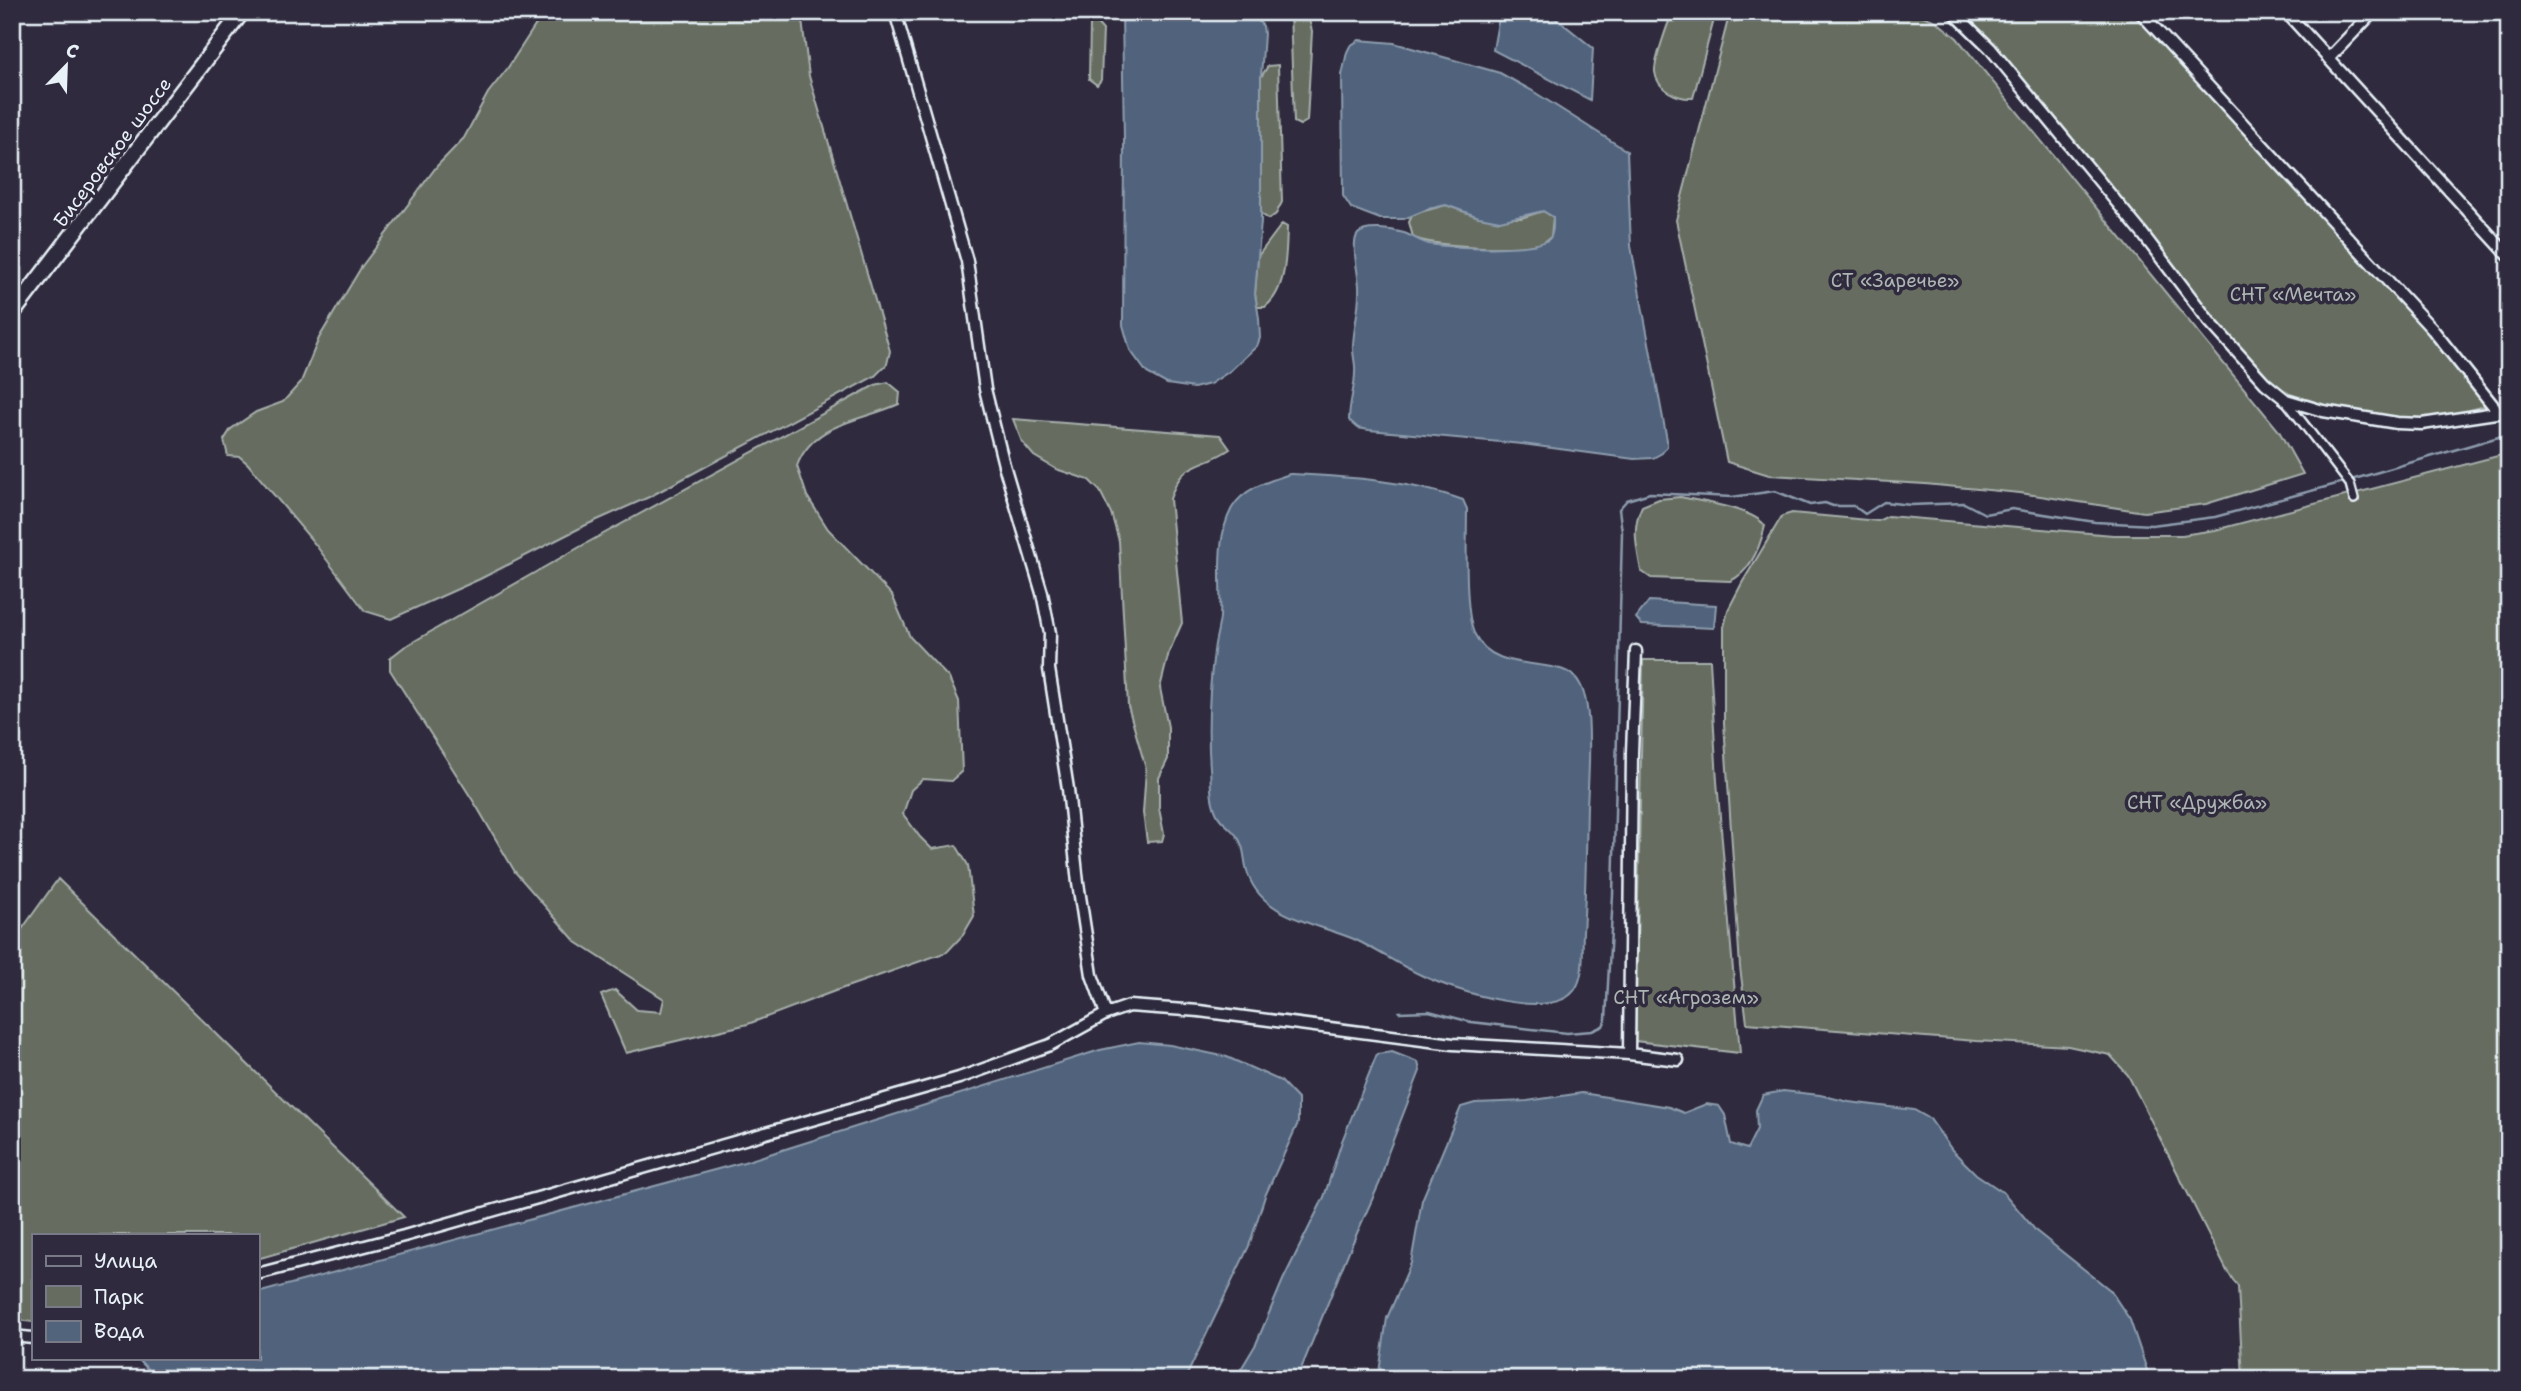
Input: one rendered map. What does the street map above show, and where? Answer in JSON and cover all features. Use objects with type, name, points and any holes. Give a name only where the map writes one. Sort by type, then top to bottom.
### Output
[{"type":"main road","name":"Бисеровское шоссе","points":[[12,314],[242,12]]},
{"type":"street","points":[[895,12],[967,261],[985,389],[1004,465],[1042,593],[1050,632],[1049,670],[1068,789],[1078,883],[1092,975],[1106,1014]]},
{"type":"street","points":[[1952,12],[1990,48],[2209,321],[2265,383],[2286,400],[2350,484],[2354,499]]},
{"type":"street","points":[[2140,12],[2433,330],[2504,412]]},
{"type":"street","points":[[2286,12],[2509,256]]},
{"type":"street","points":[[2329,58],[2373,12]]},
{"type":"street","points":[[2286,400],[2323,411],[2397,423],[2421,424],[2504,412]]},
{"type":"street","points":[[1629,1054],[1636,651]]},
{"type":"street","points":[[259,1274],[404,1236],[959,1078],[1050,1045],[1106,1014],[1129,1006],[1153,1006],[1453,1044],[1629,1054],[1678,1060]]},
{"type":"street","points":[[12,1336],[32,1338]]},
{"type":"green space","points":[[544,12],[801,12],[809,76],[890,351],[887,364],[875,376],[649,497],[391,619],[365,611],[315,544],[248,464],[240,457],[228,456],[224,440],[231,429],[256,412],[283,402],[301,382],[319,338],[362,266],[437,166],[464,138],[488,93]]},
{"type":"green space","points":[[1290,12],[1307,12],[1312,31],[1307,121],[1300,125],[1294,122]]},
{"type":"green space","points":[[1673,12],[1716,12],[1693,98],[1669,92],[1660,84],[1655,72],[1659,51]]},
{"type":"green space","name":"СТ «Заречье»","points":[[1730,12],[1913,12],[1936,21],[1957,38],[2279,431],[2303,474],[2206,504],[2144,512],[2020,493],[1925,484],[1769,475],[1727,462],[1676,220]]},
{"type":"green space","name":"СНТ «Мечта»","points":[[1965,12],[2134,12],[2420,316],[2488,405],[2424,422],[2322,407],[2296,400],[2276,387],[2216,323]]},
{"type":"green space","points":[[1095,21],[1103,30],[1101,80],[1097,85],[1089,79],[1090,23]]},
{"type":"green space","points":[[1278,65],[1282,202],[1276,214],[1269,219],[1261,214],[1261,77],[1268,66]]},
{"type":"green space","points":[[1446,205],[1479,217],[1521,218],[1543,211],[1553,217],[1551,237],[1543,243],[1498,247],[1438,243],[1413,237],[1409,222],[1413,214]]},
{"type":"green space","points":[[1282,224],[1287,227],[1285,259],[1278,291],[1265,307],[1257,307],[1255,294],[1258,256]]},
{"type":"green space","points":[[888,382],[900,392],[899,404],[827,432],[814,440],[804,451],[797,466],[807,496],[828,529],[892,595],[910,637],[949,678],[959,701],[962,771],[951,781],[923,779],[911,790],[903,814],[932,849],[956,845],[968,865],[974,916],[963,935],[947,952],[748,1024],[626,1053],[601,995],[615,990],[637,1010],[661,1012],[664,999],[576,942],[515,872],[390,670],[390,658],[404,647],[585,544],[875,385]]},
{"type":"green space","points":[[1013,419],[1220,435],[1230,449],[1187,471],[1180,477],[1170,499],[1182,623],[1169,652],[1160,688],[1168,727],[1168,759],[1159,778],[1159,808],[1164,834],[1162,841],[1147,842],[1143,813],[1146,769],[1128,706],[1119,541],[1111,513],[1100,491],[1089,480],[1056,469],[1034,456],[1022,442]]},
{"type":"green space","name":"СНТ «Дружба»","points":[[2509,453],[2509,1379],[2243,1379],[2238,1287],[2227,1271],[2128,1075],[2110,1055],[2068,1046],[1747,1023],[1740,967],[1724,723],[1724,627],[1728,610],[1782,516],[1792,513],[1878,521],[1888,516],[2113,535],[2182,535],[2215,530]]},
{"type":"green space","points":[[1680,497],[1739,510],[1765,526],[1753,558],[1744,572],[1730,581],[1651,578],[1641,571],[1636,530],[1642,506],[1659,499]]},
{"type":"green space","name":"СНТ «Агрозем»","points":[[1643,660],[1710,660],[1717,781],[1740,1053],[1635,1041]]},
{"type":"green space","points":[[58,879],[404,1217],[259,1258],[259,1234],[32,1234],[32,1322],[12,1319],[12,943]]},
{"type":"water","points":[[1122,12],[1250,12],[1263,26],[1261,221],[1255,294],[1260,338],[1257,346],[1230,371],[1210,384],[1194,388],[1167,384],[1147,373],[1130,350],[1123,325]]},
{"type":"water","points":[[1507,12],[1542,12],[1552,15],[1593,48],[1590,100],[1493,50],[1498,22]]},
{"type":"water","points":[[1359,40],[1394,43],[1500,73],[1627,151],[1631,246],[1667,440],[1667,446],[1662,453],[1653,458],[1634,459],[1522,444],[1369,430],[1358,428],[1349,420],[1355,378],[1353,345],[1359,282],[1355,244],[1358,234],[1380,229],[1404,233],[1429,244],[1512,247],[1543,242],[1550,238],[1553,225],[1553,217],[1543,211],[1500,221],[1479,217],[1446,205],[1404,219],[1380,219],[1351,208],[1343,196],[1342,75],[1347,52],[1350,46]]},
{"type":"water","points":[[1290,474],[1399,484],[1463,500],[1467,509],[1467,591],[1474,633],[1484,647],[1498,656],[1560,669],[1572,674],[1580,684],[1589,725],[1583,959],[1577,986],[1566,997],[1549,1003],[1528,1004],[1457,989],[1414,972],[1356,940],[1279,910],[1255,889],[1246,869],[1241,844],[1217,814],[1211,794],[1209,710],[1220,617],[1221,548],[1226,521],[1237,501],[1258,486]]},
{"type":"water","points":[[1649,601],[1716,605],[1714,628],[1642,625],[1636,618]]},
{"type":"water","points":[[1139,1042],[1170,1045],[1227,1057],[1281,1081],[1298,1099],[1298,1123],[1265,1196],[1249,1246],[1185,1379],[157,1379],[139,1360],[259,1360],[259,1292],[744,1162],[1100,1050]]},
{"type":"water","points":[[1392,1052],[1418,1062],[1420,1071],[1388,1153],[1380,1182],[1297,1379],[1235,1379],[1256,1344],[1283,1280],[1324,1197],[1342,1141],[1377,1054]]},
{"type":"water","points":[[1783,1091],[1914,1110],[1930,1119],[1952,1150],[1976,1174],[2004,1193],[2036,1231],[2110,1290],[2130,1320],[2150,1379],[1779,1379],[1773,1373],[1742,1379],[1378,1379],[1387,1318],[1411,1263],[1422,1200],[1461,1107],[1475,1103],[1527,1101],[1582,1093],[1669,1107],[1684,1113],[1706,1104],[1719,1106],[1725,1115],[1731,1144],[1747,1149],[1757,1129],[1756,1110],[1763,1095]]},
{"type":"waterway","points":[[2351,480],[2509,434]]},
{"type":"waterway","points":[[1399,1012],[1429,1011],[1471,1022],[1567,1033],[1592,1031],[1603,1026],[1606,1019],[1613,895],[1622,532],[1619,509],[1627,500],[1650,493],[1732,497],[1775,491],[1810,505],[1825,503],[1833,506],[1854,506],[1865,514],[1884,502],[1911,505],[1964,503],[1985,514],[2012,509],[2095,522],[2152,525],[2215,517],[2344,482]]}]
